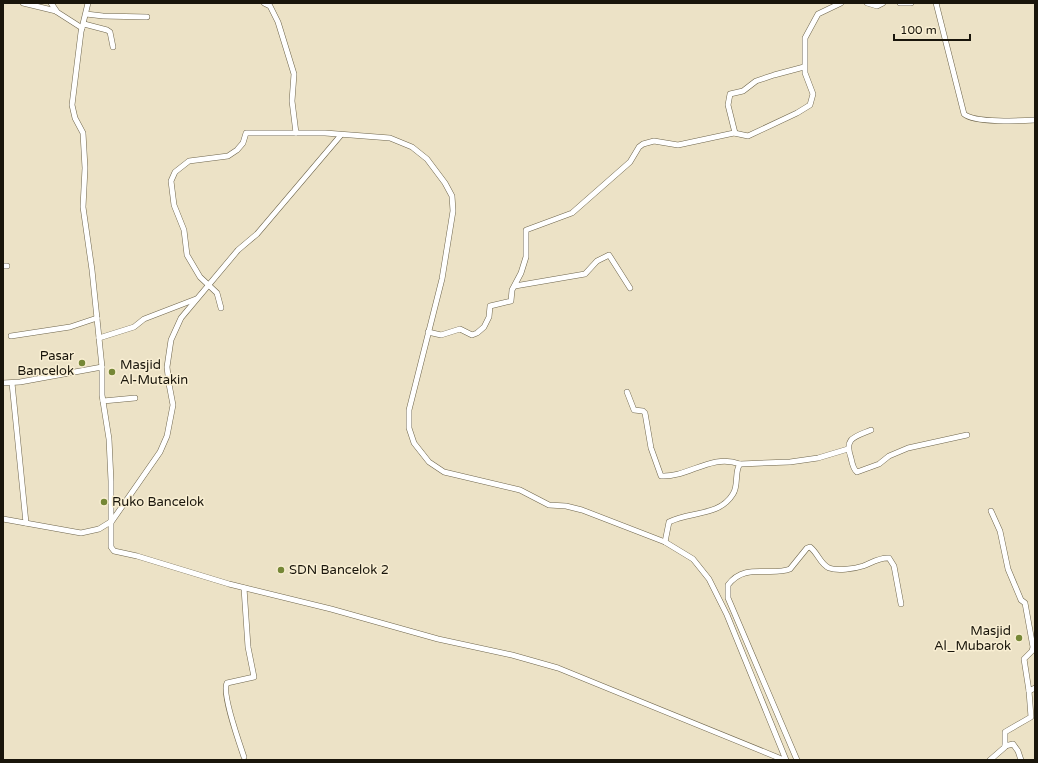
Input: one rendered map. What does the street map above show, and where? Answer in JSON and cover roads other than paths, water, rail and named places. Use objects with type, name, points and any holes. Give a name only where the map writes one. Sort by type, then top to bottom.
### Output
[{"type":"street","points":[[23,3],[57,12],[84,25],[107,30],[110,32],[113,47]]},
{"type":"street","points":[[50,3],[57,12]]},
{"type":"street","points":[[88,3],[72,105],[75,118],[83,133],[85,168],[82,207],[92,270],[102,367],[103,401],[110,454],[112,521],[111,547],[114,550],[244,588],[331,609],[438,639],[512,654],[558,668],[783,760]]},
{"type":"street","points":[[264,3],[270,6],[284,39],[294,74],[292,101],[295,131]]},
{"type":"street","points":[[431,332],[445,334],[456,329],[464,330],[472,335],[477,333],[487,321],[490,306],[510,302],[512,290],[515,286],[527,252],[526,230],[572,213],[601,190],[630,162],[639,147],[643,144],[654,141],[678,145],[735,133],[748,136],[797,113],[810,105],[813,94],[806,78],[804,67],[804,42],[815,17],[818,14],[842,3]]},
{"type":"street","points":[[867,3],[877,6],[883,3]]},
{"type":"street","points":[[900,3],[912,3]]},
{"type":"street","points":[[936,3],[964,114],[970,118],[1035,120]]},
{"type":"street","points":[[87,14],[147,17]]},
{"type":"street","points":[[735,133],[728,105],[730,94],[743,91],[756,81],[804,67]]},
{"type":"street","points":[[221,308],[214,292],[200,277],[186,250],[184,230],[174,205],[171,181],[175,172],[190,161],[228,156],[242,146],[246,133],[295,131],[390,138],[412,147],[427,158],[449,190],[453,211],[431,332],[408,422],[410,436],[414,443],[429,462],[444,472],[520,490],[549,505],[572,507],[665,541],[693,559],[715,589],[764,702],[783,760]]},
{"type":"street","points":[[3,519],[81,533],[99,530],[112,521],[164,443],[173,405],[168,384],[167,366],[171,340],[181,318],[196,298],[238,250],[257,234],[341,135]]},
{"type":"street","points":[[515,286],[585,274],[597,261],[609,255],[630,288]]},
{"type":"street","points":[[99,338],[134,326],[144,319],[196,298]]},
{"type":"street","points":[[11,336],[70,327],[97,318]]},
{"type":"street","points":[[3,383],[12,383],[102,367]]},
{"type":"street","points":[[12,383],[26,523]]},
{"type":"street","points":[[627,392],[634,410],[643,411],[645,413],[650,444],[661,476],[719,461],[730,461],[740,464],[790,462],[818,458],[848,449]]},
{"type":"street","points":[[103,401],[135,398]]},
{"type":"street","points":[[871,430],[851,439],[848,449],[855,470],[859,472],[879,464],[889,456],[908,448],[967,435]]},
{"type":"street","points":[[665,541],[668,523],[670,520],[710,512],[726,503],[734,492],[740,464]]},
{"type":"street","points":[[991,511],[1000,531],[1008,569],[1027,611],[1033,647],[1032,651],[1024,659],[1032,689],[1031,716],[1028,720],[1005,732],[1005,746]]},
{"type":"street","points":[[797,760],[728,598],[728,585],[738,576],[746,573],[790,569],[807,548],[810,547],[815,551],[822,562],[831,568],[861,567],[884,558],[889,558],[894,566],[901,604]]},
{"type":"street","points":[[244,588],[248,647],[254,677],[228,683],[225,686],[226,699],[244,757]]},
{"type":"street","points":[[990,760],[1005,746],[1013,744],[1018,750],[1021,760]]},
{"type":"place","name":"Pasar Bancelok","points":[[82,363]]},
{"type":"place","name":"Masjid Al-Mutakin","points":[[112,372]]},
{"type":"place","name":"Ruko Bancelok","points":[[104,502]]},
{"type":"place","name":"SDN Bancelok 2","points":[[281,570]]},
{"type":"place","name":"Masjid Al_Mubarok","points":[[1019,638]]}]
